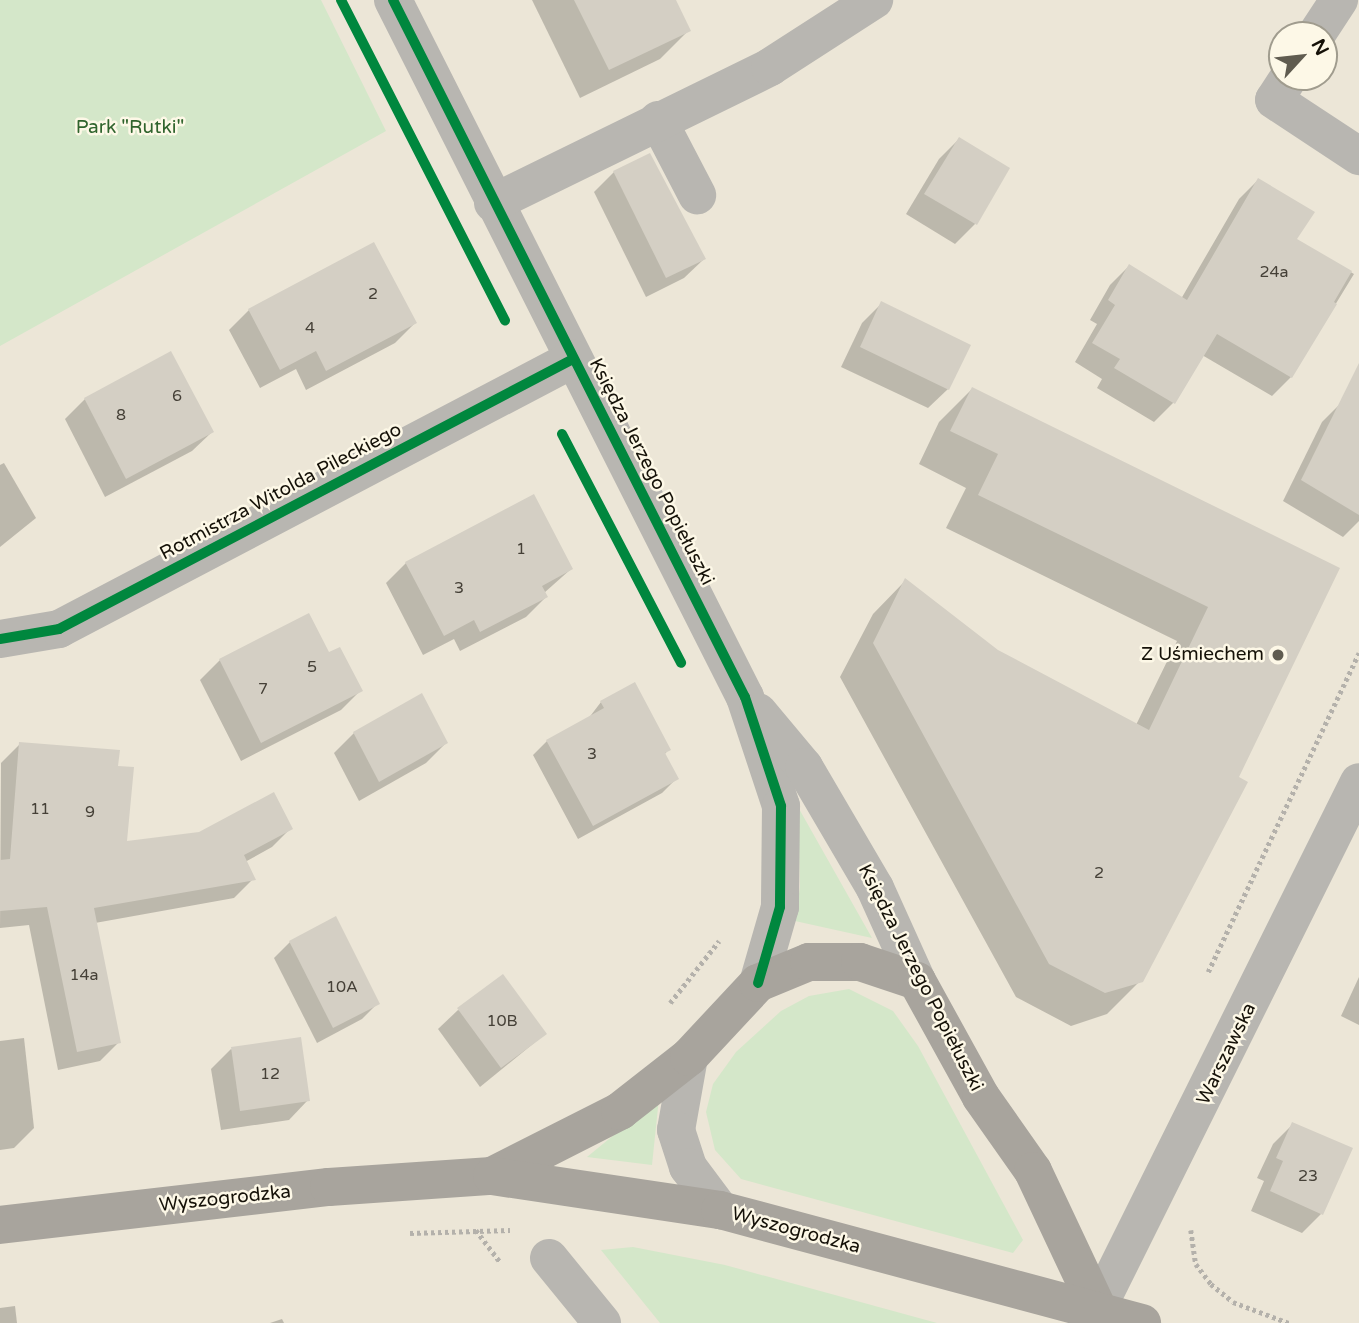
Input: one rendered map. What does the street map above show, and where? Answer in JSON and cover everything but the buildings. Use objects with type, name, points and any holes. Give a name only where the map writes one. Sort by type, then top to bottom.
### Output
[{"type":"main road","points":[[758,983],[808,962],[860,961],[917,981]]},
{"type":"main road","name":"Księdza Jerzego Popiełuszki","points":[[917,981],[981,1097],[1033,1171],[1093,1315]]},
{"type":"main road","name":"Wyszogrodzka","points":[[492,1176],[620,1111],[689,1057],[758,983]]},
{"type":"main road","name":"Wyszogrodzka","points":[[0,1225],[329,1187],[492,1176],[720,1210],[966,1277],[1093,1315],[1142,1323]]},
{"type":"street","name":"Księdza Jerzego Popiełuszki","points":[[393,0],[493,203],[745,697],[781,806],[780,906],[758,983]]},
{"type":"street","points":[[493,203],[770,67],[874,0]]},
{"type":"street","points":[[1325,21],[1339,0]]},
{"type":"street","points":[[1280,91],[1274,100],[1359,156]]},
{"type":"street","points":[[658,120],[697,195]]},
{"type":"street","name":"Rotmistrza Witolda Pileckiego","points":[[0,639],[59,629],[573,359]]},
{"type":"street","name":"Księdza Jerzego Popiełuszki","points":[[745,697],[804,767],[875,888],[917,981]]},
{"type":"street","name":"Warszawska","points":[[1093,1315],[1202,1106],[1359,782]]},
{"type":"street","points":[[689,1057],[676,1130],[688,1167],[720,1210]]},
{"type":"street","points":[[550,1258],[602,1323]]},
{"type":"path","points":[[1206,976],[1359,653]]},
{"type":"path","points":[[663,1012],[728,929]]},
{"type":"path","points":[[407,1233],[517,1230]]},
{"type":"path","points":[[1251,1310],[1289,1323]]},
{"type":"green space","name":"Park \"Rutki\"","points":[[0,0],[321,0],[386,131],[0,346]]},
{"type":"green space","points":[[798,807],[872,938],[795,921],[800,887]]},
{"type":"green space","points":[[849,989],[893,1011],[918,1046],[1023,1240],[1013,1253],[741,1179],[715,1150],[706,1112],[713,1084],[736,1052],[781,1011],[809,996]]},
{"type":"green space","points":[[659,1098],[652,1165],[587,1157]]},
{"type":"green space","points":[[633,1247],[725,1265],[937,1323],[660,1323],[601,1250]]},
{"type":"cycle path","points":[[341,0],[505,321]]},
{"type":"cycle path","points":[[393,0],[745,697],[781,806],[780,907],[758,983]]},
{"type":"cycle path","points":[[0,639],[59,629],[573,359]]},
{"type":"cycle path","points":[[562,434],[681,663]]},
{"type":"place","name":"Z Uśmiechem","points":[[1278,655]]}]
